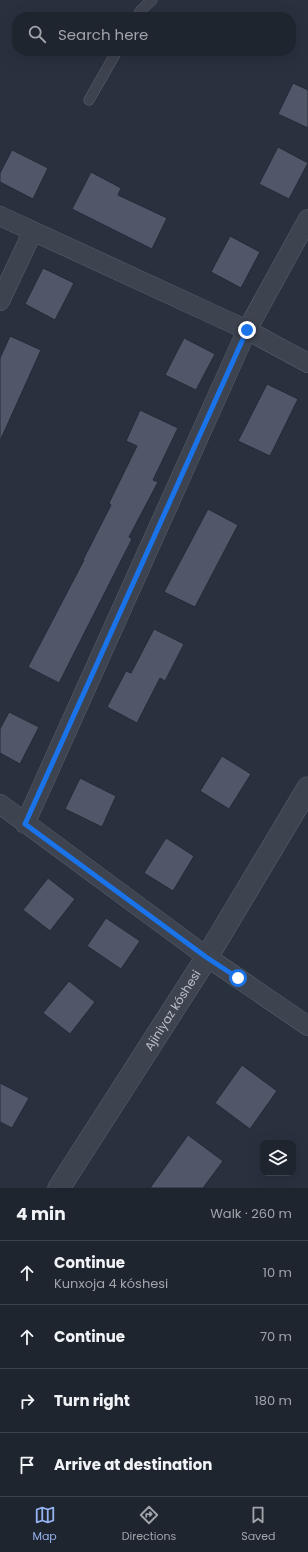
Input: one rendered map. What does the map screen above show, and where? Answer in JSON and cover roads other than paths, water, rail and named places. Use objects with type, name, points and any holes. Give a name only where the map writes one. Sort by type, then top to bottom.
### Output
[{"type":"street","points":[[0,216],[247,330],[308,363]]},
{"type":"street","points":[[25,824],[247,330],[308,219]]},
{"type":"street","points":[[0,301],[33,231]]},
{"type":"street","name":"Ajiniyaz kóshesi","points":[[59,1188],[206,957],[308,788]]},
{"type":"street","points":[[0,804],[206,957],[308,1026]]},
{"type":"lane","points":[[140,12],[152,0]]},
{"type":"lane","points":[[89,100],[114,56]]}]
